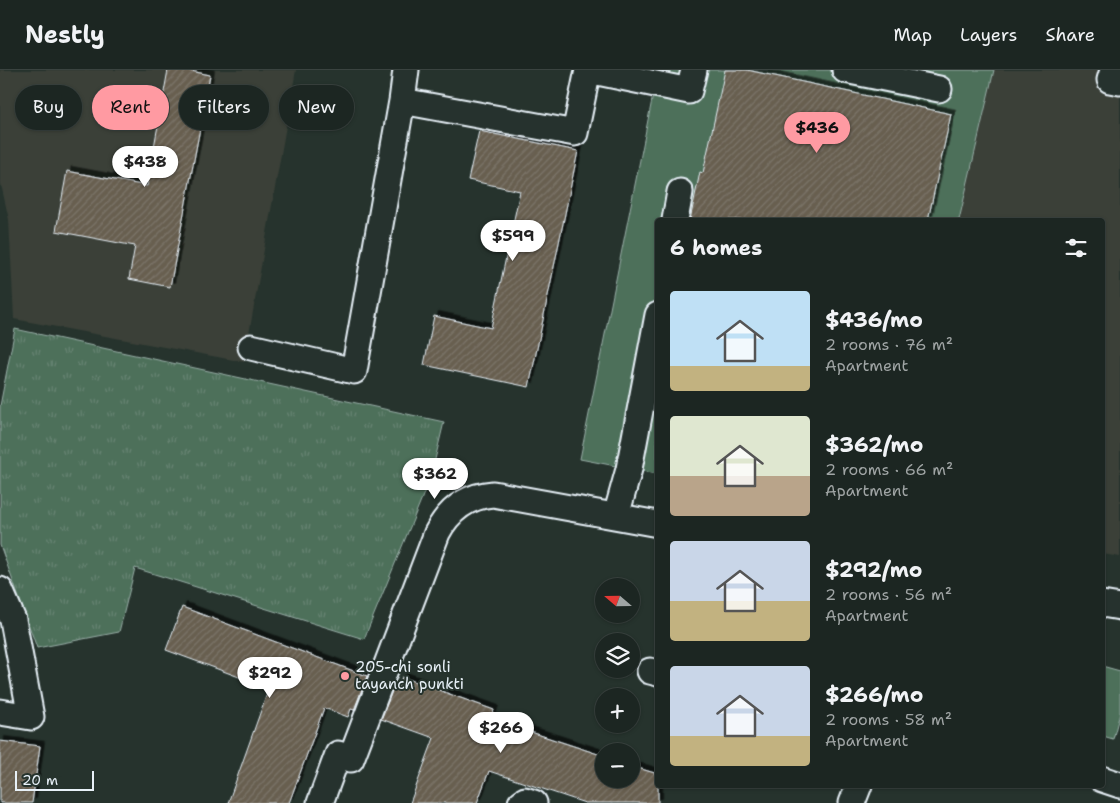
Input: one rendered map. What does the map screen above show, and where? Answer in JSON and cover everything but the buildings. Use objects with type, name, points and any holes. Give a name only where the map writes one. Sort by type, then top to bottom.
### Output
[{"type":"street","points":[[251,347],[354,371],[406,70]]},
{"type":"street","points":[[402,101],[575,133],[588,70],[689,91],[694,70]]},
{"type":"street","points":[[845,70],[939,89]]},
{"type":"street","points":[[1113,70],[1110,80],[1120,82]]},
{"type":"street","points":[[675,218],[680,192]]},
{"type":"street","points":[[616,516],[651,388],[655,346]]},
{"type":"street","points":[[320,803],[338,754],[351,759],[437,534],[446,518],[458,506],[475,497],[493,494],[655,523]]},
{"type":"street","points":[[0,590],[13,620],[31,716],[0,712]]},
{"type":"street","points":[[1105,604],[1120,607]]},
{"type":"street","points":[[1105,780],[1120,785]]},
{"type":"street","points":[[852,803],[858,788]]},
{"type":"street","points":[[521,803],[525,800],[534,803]]},
{"type":"shaded area","points":[[0,70],[296,70],[293,85],[279,85],[279,130],[285,130],[244,362],[14,319],[9,220],[0,180]]},
{"type":"shaded area","points":[[994,70],[1120,70],[1120,557],[1105,554],[1105,218],[959,218]]},
{"type":"green space","points":[[658,70],[994,70],[959,218],[655,218],[655,474],[580,459]]},
{"type":"green space","points":[[15,329],[444,422],[431,476],[364,639],[135,568],[119,632],[37,648],[0,545],[0,406]]},
{"type":"green space","points":[[1105,667],[1120,671],[1120,713],[1113,739],[1105,737]]},
{"type":"place","name":"205-chi sonli tayanch punkti","points":[[345,676]]}]
